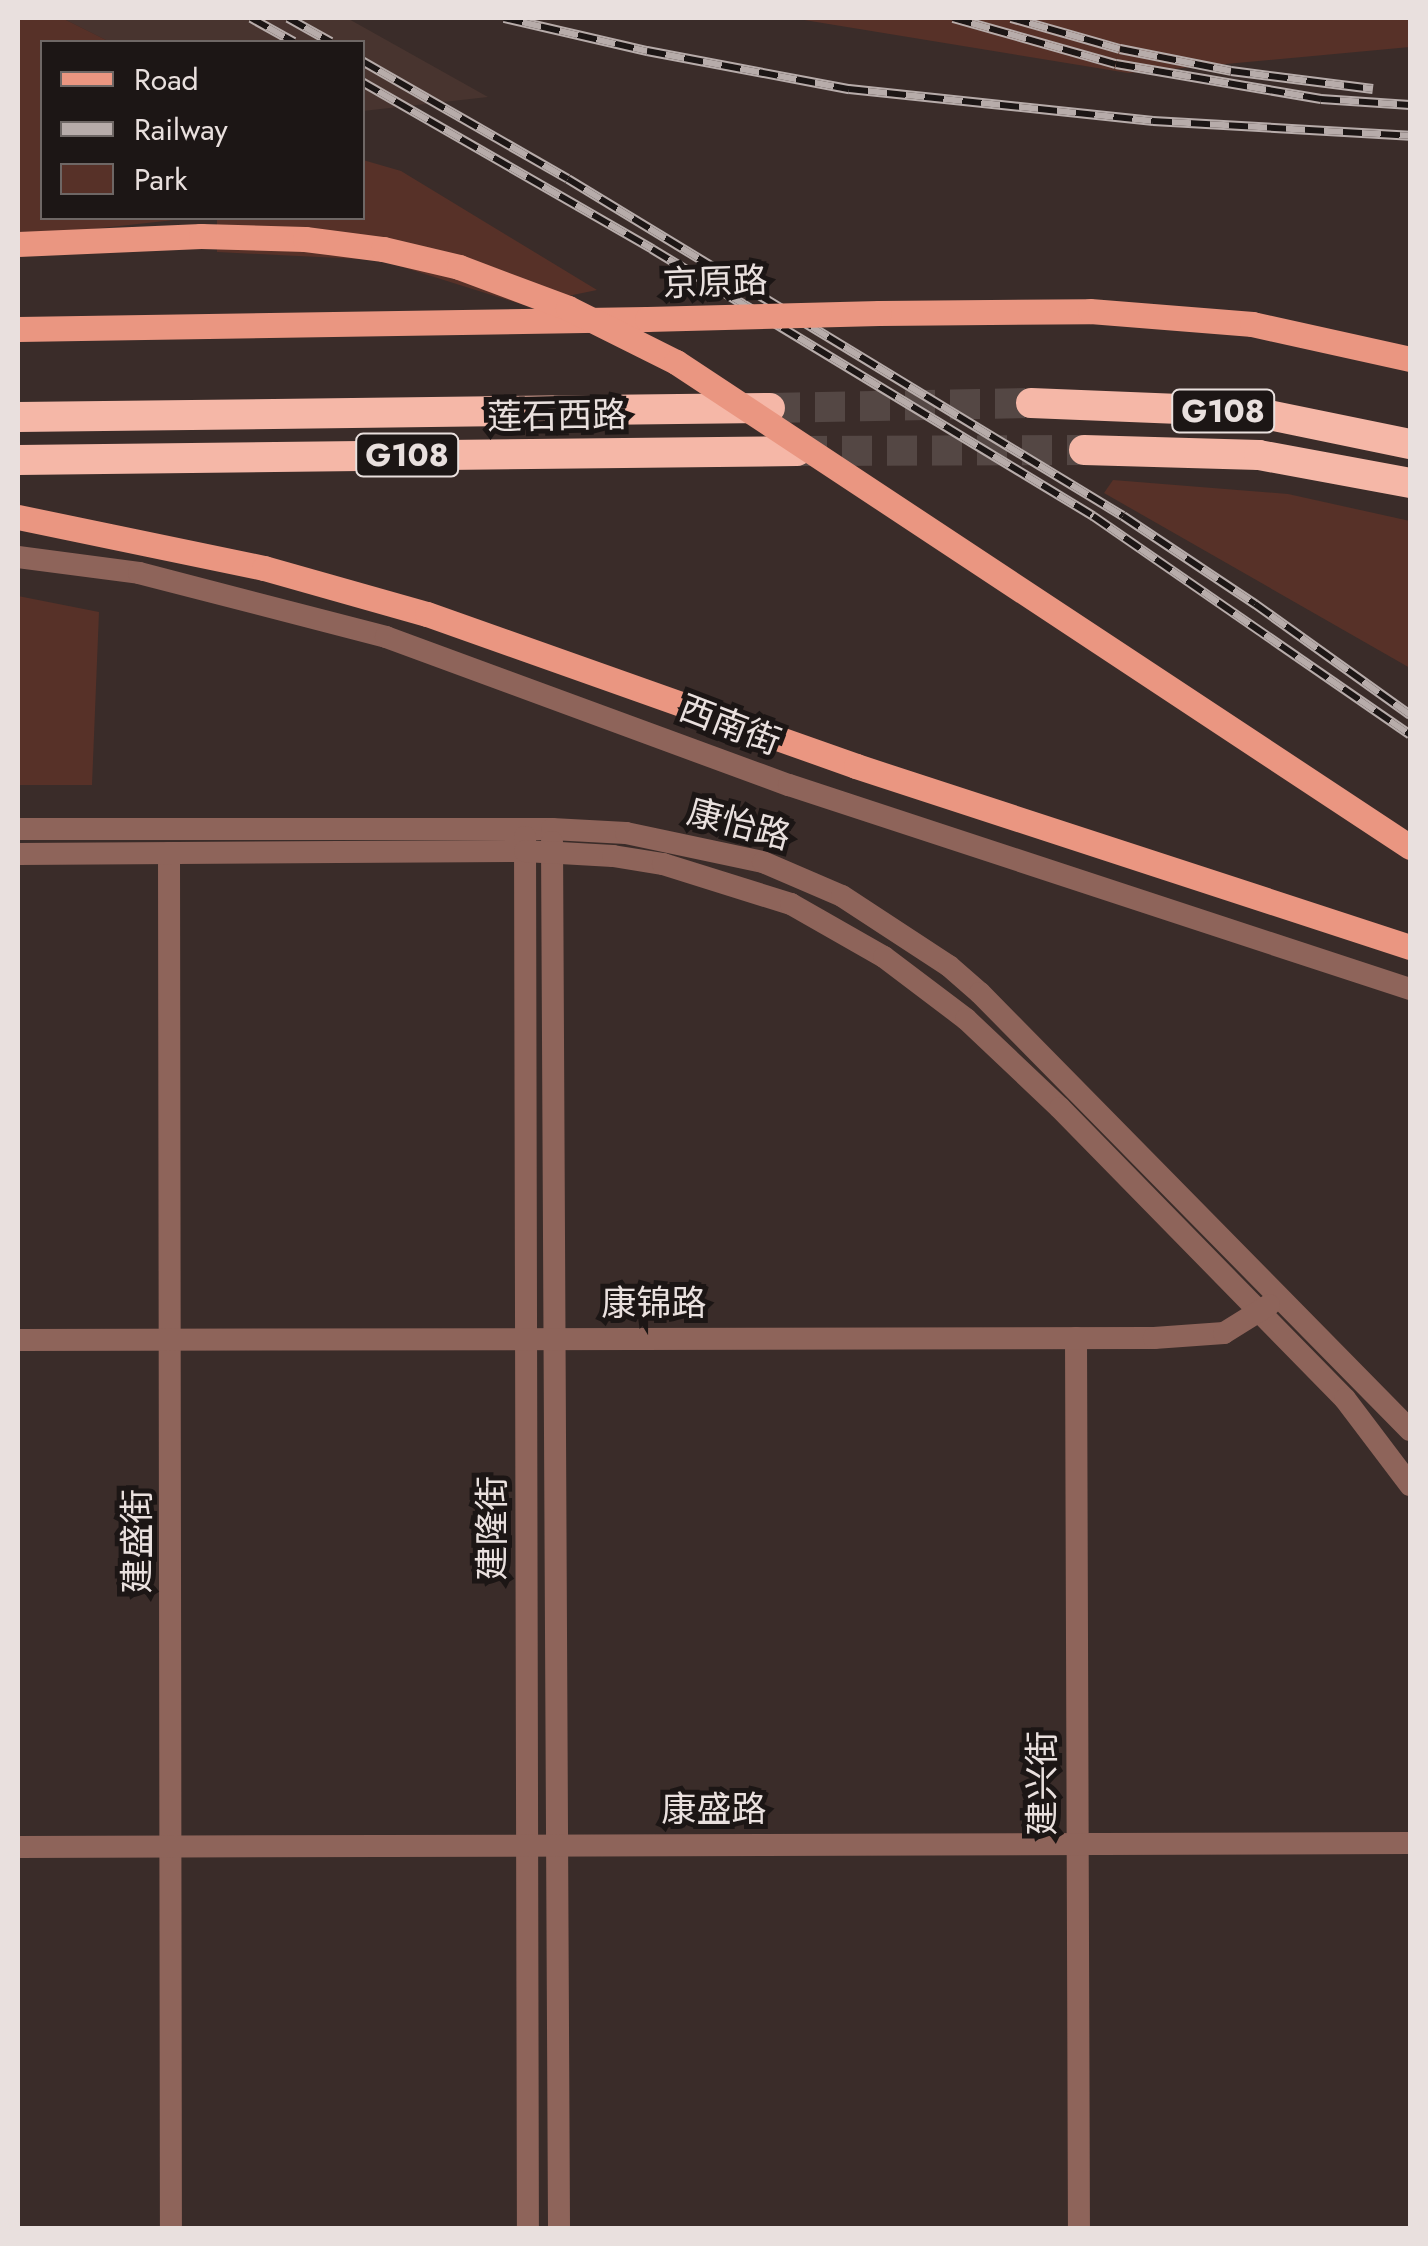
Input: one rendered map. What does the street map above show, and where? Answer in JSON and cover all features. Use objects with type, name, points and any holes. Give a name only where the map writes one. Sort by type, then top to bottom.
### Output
[{"type":"highway","name":"G108","points":[[1032,403],[1254,412],[1410,444]]},
{"type":"highway","name":"莲石西路","points":[[18,418],[770,408]]},
{"type":"highway","name":"G108","points":[[1084,450],[1259,454],[1410,483]]},
{"type":"highway","name":"莲石西路","points":[[18,460],[797,451]]},
{"type":"main road","points":[[18,244],[201,236],[305,239],[383,249],[459,267],[568,308],[676,362],[1410,847]]},
{"type":"main road","name":"京原路","points":[[18,329],[1090,311],[1252,324],[1410,359]]},
{"type":"main road","points":[[18,517],[264,568],[427,614],[856,766],[1410,947]]},
{"type":"street","name":"西南街","points":[[18,556],[139,573],[386,637],[789,785],[1410,989]]},
{"type":"street","name":"康怡路","points":[[18,829],[552,841],[626,833],[763,862],[842,896],[916,943],[980,993],[1410,1430]]},
{"type":"street","name":"康怡路","points":[[18,854],[169,853],[525,840]]},
{"type":"street","name":"建隆街","points":[[525,840],[528,2228]]},
{"type":"street","name":"康怡路","points":[[552,841],[710,877],[791,904],[884,957],[966,1018],[1345,1399],[1410,1485]]},
{"type":"street","name":"建隆街","points":[[552,841],[559,2228]]},
{"type":"street","name":"建盛街","points":[[169,853],[173,1847],[170,2228]]},
{"type":"street","name":"康锦路","points":[[18,1340],[1076,1338],[1224,1333],[1260,1314],[1280,1297]]},
{"type":"street","name":"建兴街","points":[[1076,1338],[1079,2228]]},
{"type":"street","name":"康盛路","points":[[18,1847],[1410,1844]]},
{"type":"shaded area","points":[[62,18],[347,18],[488,97],[365,111],[365,40],[106,40]]},
{"type":"green space","points":[[18,18],[62,18],[106,40],[40,40],[40,220],[175,220],[18,237]]},
{"type":"green space","points":[[792,18],[1410,18],[1410,47],[1128,73]]},
{"type":"green space","points":[[365,161],[401,171],[597,290],[524,305],[380,260],[217,252],[217,220],[365,220]]},
{"type":"green space","points":[[1113,480],[1288,494],[1410,521],[1410,668],[1104,493]]},
{"type":"green space","points":[[18,596],[99,612],[92,785],[18,785]]},
{"type":"tunnel","points":[[770,408],[1031,403]]},
{"type":"tunnel","points":[[797,451],[1084,450]]},
{"type":"railway","points":[[251,18],[290,40]]},
{"type":"railway","points":[[288,18],[327,40]]},
{"type":"railway","points":[[504,18],[647,51],[849,89],[1153,121],[1410,136]]},
{"type":"railway","points":[[953,18],[1116,64],[1321,99],[1410,105]]},
{"type":"railway","points":[[1011,18],[1120,49],[1231,71],[1373,89]]},
{"type":"railway","points":[[365,63],[568,179],[1123,516],[1410,715]]},
{"type":"railway","points":[[365,84],[652,249],[1093,516],[1410,735]]}]
